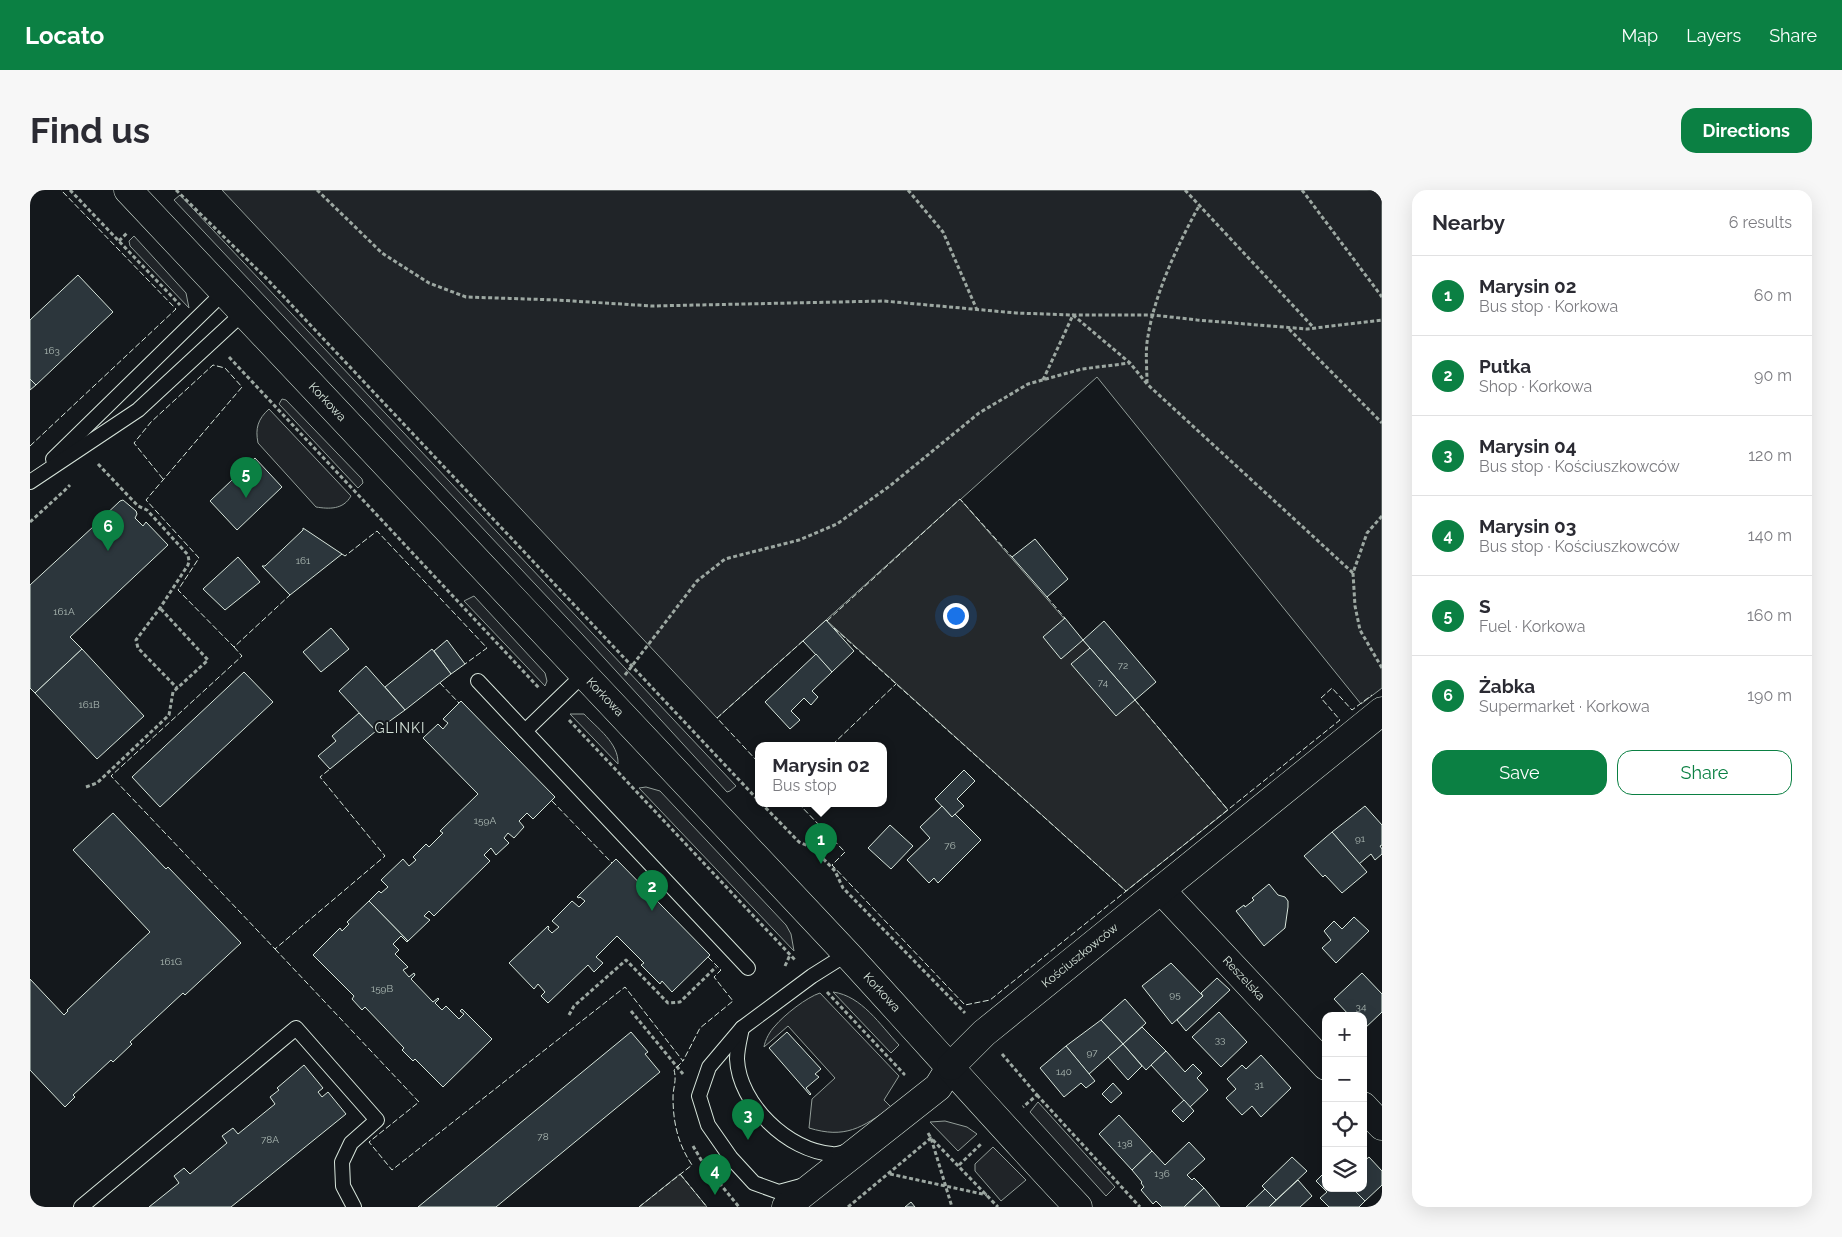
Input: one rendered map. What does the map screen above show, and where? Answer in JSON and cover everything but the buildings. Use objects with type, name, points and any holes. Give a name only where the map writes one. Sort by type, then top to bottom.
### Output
[{"type":"street","name":"Korkowa","points":[[128,190],[847,954],[1078,1207]]},
{"type":"street","name":"Kościuszkowców","points":[[786,1207],[938,1087],[951,1066],[984,1033],[1382,712]]},
{"type":"street","name":"Reszelska","points":[[1161,890],[1322,1062]]},
{"type":"street","points":[[1367,1110],[1382,1126]]},
{"type":"lane","points":[[224,292],[30,482],[138,410],[243,313]]},
{"type":"lane","points":[[525,731],[583,675]]},
{"type":"lane","points":[[478,681],[748,968]]},
{"type":"lane","points":[[820,1180],[779,1192],[754,1184],[731,1158],[708,1125],[699,1096],[709,1067],[742,1028],[812,976],[847,954]]},
{"type":"lane","points":[[81,1207],[296,1028],[377,1120],[351,1142],[342,1162],[343,1186],[354,1207]]},
{"type":"lane","points":[[742,1028],[738,1060],[743,1085],[763,1118],[787,1139],[811,1150],[833,1155],[863,1148]]},
{"type":"path","points":[[70,190],[194,320]]},
{"type":"path","points":[[176,190],[268,280],[755,797]]},
{"type":"path","points":[[317,190],[382,253],[429,283],[466,297],[652,306],[884,301],[977,310],[1073,315],[1153,315],[1315,329],[1382,320]]},
{"type":"path","points":[[908,190],[943,232],[977,310]]},
{"type":"path","points":[[1185,190],[1315,329]]},
{"type":"path","points":[[1302,190],[1382,297]]},
{"type":"path","points":[[1147,384],[1148,338],[1153,315],[1177,246],[1199,206]]},
{"type":"path","points":[[1043,380],[1073,315]]},
{"type":"path","points":[[1073,315],[1130,363],[1147,384],[1353,573]]},
{"type":"path","points":[[1288,328],[1382,423]]},
{"type":"path","points":[[213,340],[904,1074],[901,1082]]},
{"type":"path","points":[[606,698],[697,581],[725,559],[799,540],[836,524],[891,485],[979,413],[1028,384],[1082,369],[1130,363]]},
{"type":"path","points":[[98,463],[138,506],[147,510],[188,555],[188,565],[136,640],[138,648],[177,688]]},
{"type":"path","points":[[1382,516],[1367,533],[1353,573],[1355,606],[1360,630],[1382,668]]},
{"type":"path","points":[[86,786],[97,783],[169,715],[173,692],[208,660],[160,608]]},
{"type":"path","points":[[765,807],[799,842],[813,848],[835,871],[844,888],[984,1033],[1037,1095],[1140,1207]]},
{"type":"path","points":[[569,1015],[574,1006],[626,960],[668,1003],[680,1002],[718,966]]},
{"type":"path","points":[[631,1011],[685,1077]]},
{"type":"path","points":[[1002,1125],[1037,1095]]},
{"type":"path","points":[[927,1132],[998,1207]]},
{"type":"path","points":[[848,1207],[931,1138]]},
{"type":"path","points":[[931,1138],[952,1207]]},
{"type":"path","points":[[890,1174],[987,1196]]},
{"type":"shaded area","points":[[222,190],[1382,190],[1382,688],[1361,704],[1097,377],[717,718]]},
{"type":"shaded area","points":[[180,195],[736,786],[727,792],[583,635],[174,200]]},
{"type":"shaded area","points":[[134,236],[186,293],[189,308],[130,246],[129,241]]},
{"type":"shaded area","points":[[282,399],[286,400],[362,479],[363,483],[358,488],[279,404]]},
{"type":"shaded area","points":[[269,409],[351,496],[348,501],[340,506],[331,508],[316,507],[258,443],[258,424],[262,416]]},
{"type":"shaded area","points":[[960,499],[1228,810],[1126,891],[826,620]]},
{"type":"shaded area","points":[[474,596],[545,673],[547,681],[545,686],[464,601]]},
{"type":"shaded area","points":[[570,714],[584,714],[601,730],[615,749],[618,764]]},
{"type":"shaded area","points":[[646,787],[660,791],[786,925],[791,934],[794,951],[639,788]]},
{"type":"shaded area","points":[[833,992],[853,999],[862,1005],[899,1045],[891,1053]]},
{"type":"shaded area","points":[[820,993],[899,1076],[884,1100],[891,1107],[862,1126],[843,1132],[809,1128],[812,1099],[835,1078],[788,1026],[764,1047],[765,1041],[779,1022],[802,1002]]},
{"type":"shaded area","points":[[1038,1102],[1115,1187],[1106,1196],[1030,1112]]},
{"type":"shaded area","points":[[945,1121],[967,1127],[977,1134],[958,1151],[930,1122]]},
{"type":"shaded area","points":[[993,1147],[1026,1180],[1001,1201],[975,1171],[975,1164]]},
{"type":"shaded area","points":[[680,1174],[707,1207],[639,1207]]},
{"type":"fence","points":[[30,446],[176,309],[61,190]]},
{"type":"fence","points":[[163,479],[134,443],[151,422],[213,365],[225,368],[242,387],[146,500],[199,558],[178,590],[234,647],[290,595]]},
{"type":"fence","points":[[827,621],[960,499],[1012,557]]},
{"type":"fence","points":[[342,554],[345,556],[377,531],[487,648],[465,664]]},
{"type":"fence","points":[[1047,597],[1065,618]]},
{"type":"fence","points":[[834,628],[1126,891]]},
{"type":"fence","points":[[755,759],[717,718],[804,640]]},
{"type":"fence","points":[[234,647],[242,656],[111,776],[275,949],[385,856],[320,777],[330,769]]},
{"type":"fence","points":[[440,683],[459,703]]},
{"type":"fence","points":[[835,742],[896,684]]},
{"type":"fence","points":[[802,807],[845,852],[832,865],[965,1005],[990,1000],[1340,720],[1321,698],[1332,688],[1352,710],[1372,695]]},
{"type":"fence","points":[[1135,700],[1228,810]]},
{"type":"fence","points":[[552,801],[612,863]]},
{"type":"fence","points":[[275,949],[419,1102],[369,1142],[392,1170],[625,987],[683,1061],[700,1028],[733,1001],[714,977],[721,970],[708,957]]},
{"type":"fence","points":[[639,1207],[692,1165],[677,1133],[674,1116],[674,1070],[683,1061]]},
{"type":"fence","points":[[680,1174],[707,1207]]},
{"type":"place","name":"S","points":[[246,498]]},
{"type":"place","name":"Żabka","points":[[108,551]]},
{"type":"place","name":"Marysin 02","points":[[821,864]]},
{"type":"place","name":"Putka","points":[[652,911]]},
{"type":"place","name":"Marysin 04","points":[[748,1140]]},
{"type":"place","name":"Marysin 03","points":[[715,1195]]},
{"type":"district","name":"GLINKI","points":[[400,728]]}]
